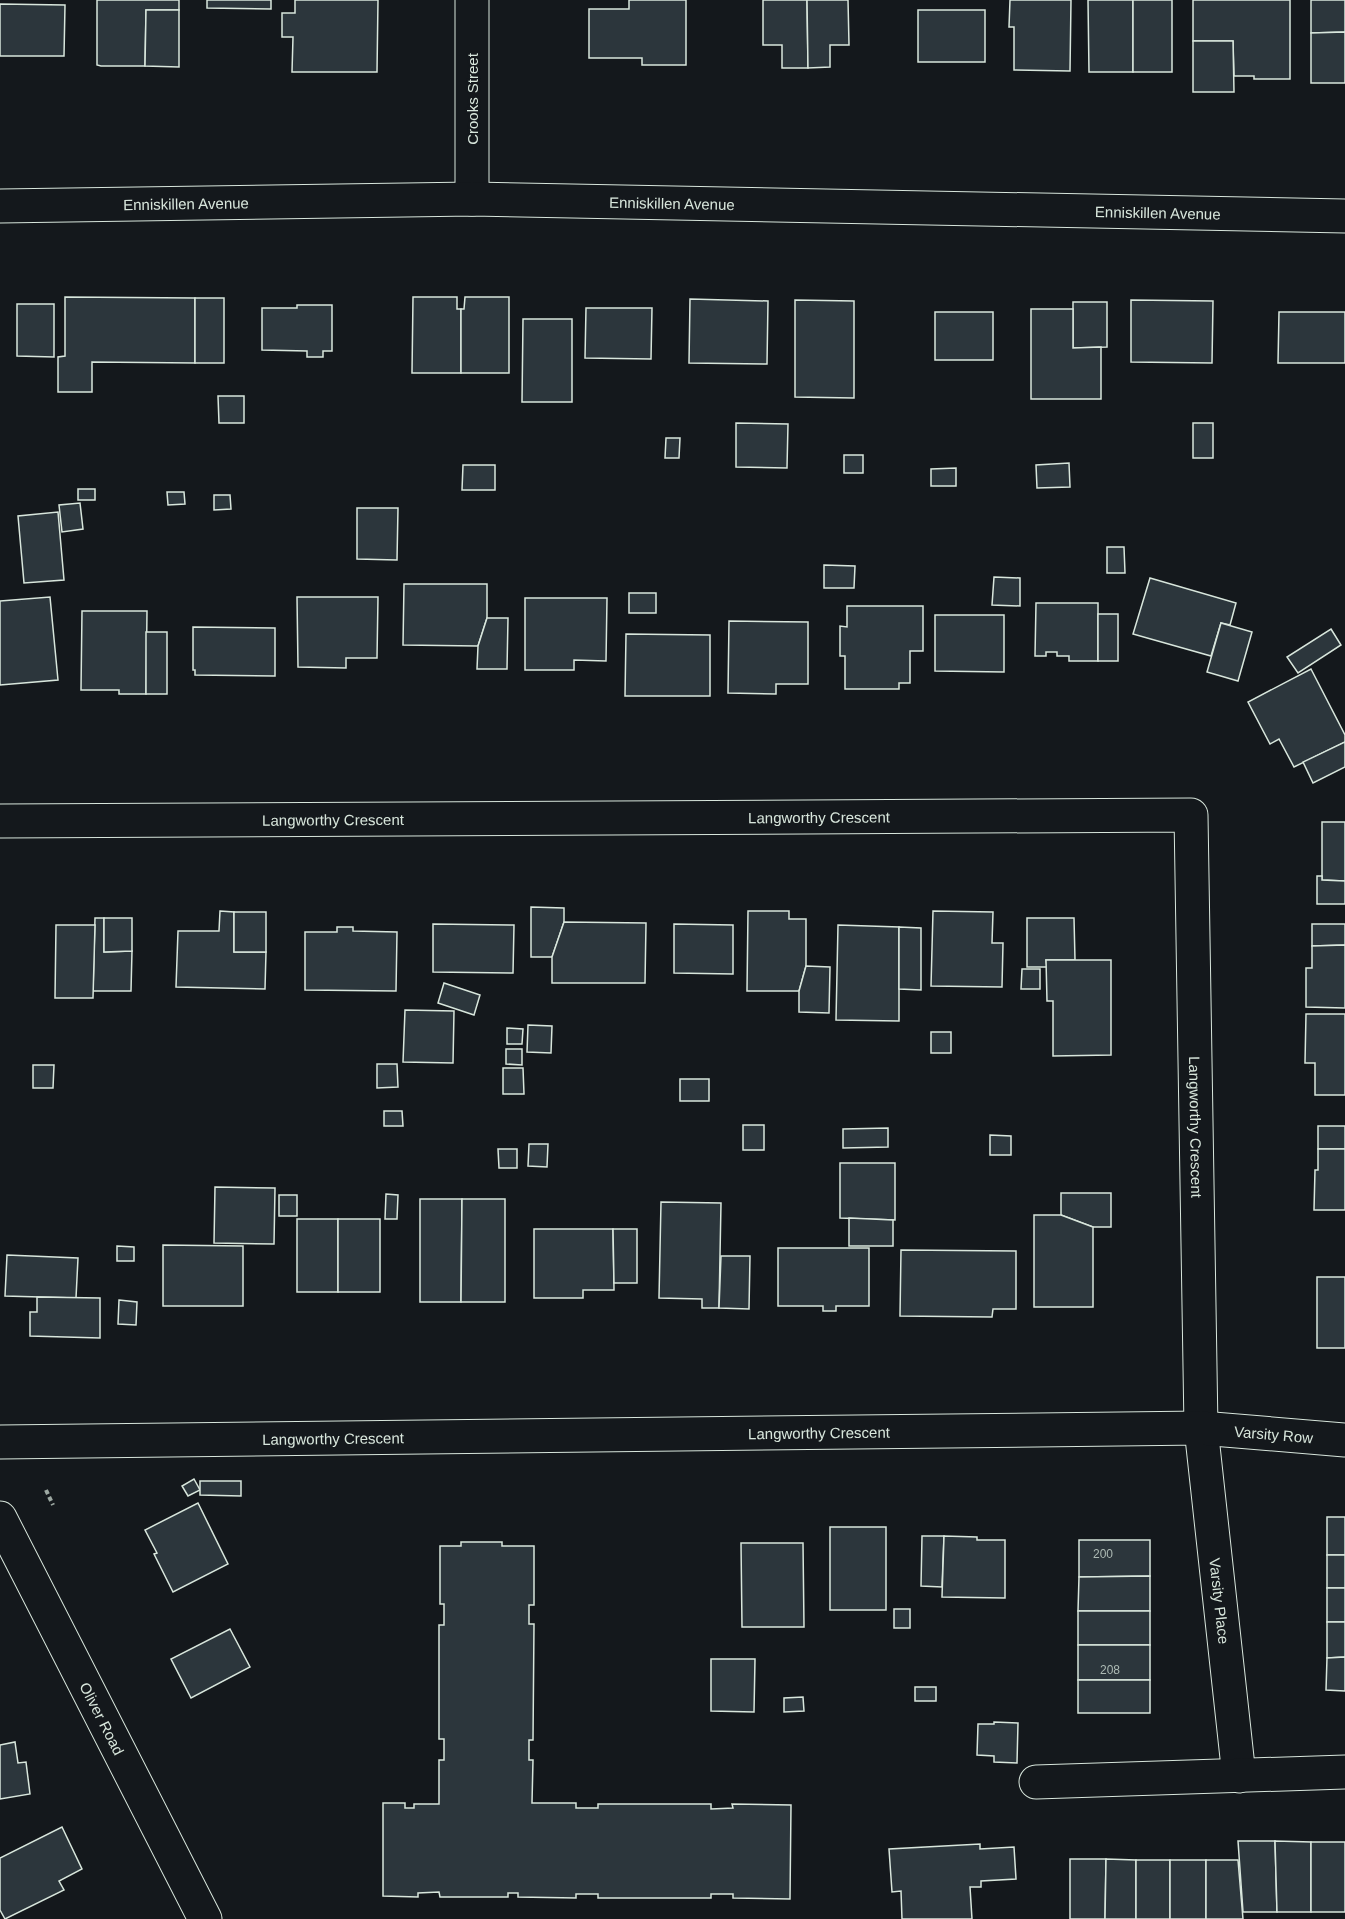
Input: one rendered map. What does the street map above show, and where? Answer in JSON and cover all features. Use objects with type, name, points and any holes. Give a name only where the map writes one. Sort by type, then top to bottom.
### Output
[{"type":"street","name":"Crooks Street","points":[[472,0],[472,199]]},
{"type":"street","name":"Enniskillen Avenue","points":[[0,206],[472,199],[1345,216]]},
{"type":"street","name":"Langworthy Crescent","points":[[0,821],[1191,815],[1201,1428],[0,1442]]},
{"type":"street","name":"Varsity Row","points":[[1201,1428],[1345,1440]]},
{"type":"street","name":"Varsity Place","points":[[1201,1428],[1239,1776]]},
{"type":"street","name":"Oliver Road","points":[[0,1518],[205,1919]]},
{"type":"street","points":[[1036,1782],[1345,1772]]},
{"type":"path","points":[[46,1490],[53,1505]]},
{"type":"building","points":[[97,0],[179,0],[179,10],[146,10],[145,66],[101,66],[97,65]]},
{"type":"building","points":[[207,0],[271,0],[271,9],[207,8]]},
{"type":"building","points":[[295,0],[378,0],[377,72],[292,72],[293,37],[282,37],[282,13],[295,13]]},
{"type":"building","points":[[629,0],[686,0],[686,65],[642,65],[642,58],[589,58],[589,9],[629,9]]},
{"type":"building","points":[[763,0],[807,0],[808,68],[782,68],[782,45],[763,45]]},
{"type":"building","points":[[807,0],[848,0],[849,45],[830,45],[830,67],[808,68]]},
{"type":"building","points":[[1010,0],[1071,0],[1070,71],[1014,70],[1014,27],[1009,27]]},
{"type":"building","points":[[1088,0],[1133,0],[1133,72],[1089,72]]},
{"type":"building","points":[[1133,0],[1172,0],[1172,72],[1133,72]]},
{"type":"building","points":[[1193,0],[1290,0],[1290,79],[1254,79],[1254,76],[1234,76],[1233,41],[1193,41]]},
{"type":"building","points":[[1311,0],[1345,0],[1345,32],[1311,33]]},
{"type":"building","points":[[0,4],[65,5],[64,56],[0,56]]},
{"type":"building","points":[[146,10],[179,10],[179,67],[145,66]]},
{"type":"building","points":[[918,10],[985,10],[985,62],[918,62]]},
{"type":"building","points":[[1345,32],[1345,83],[1311,83],[1311,33]]},
{"type":"building","points":[[1193,41],[1233,41],[1234,92],[1193,92]]},
{"type":"building","points":[[65,297],[195,298],[195,363],[92,362],[92,392],[58,392],[58,357],[65,356]]},
{"type":"building","points":[[413,297],[457,297],[457,309],[461,309],[461,373],[412,373]]},
{"type":"building","points":[[465,297],[509,297],[509,373],[461,373],[461,309],[464,309]]},
{"type":"building","points":[[195,298],[224,298],[224,363],[195,363]]},
{"type":"building","points":[[690,299],[768,301],[767,364],[689,363]]},
{"type":"building","points":[[795,300],[854,301],[854,398],[795,397]]},
{"type":"building","points":[[1131,300],[1213,301],[1212,363],[1131,362]]},
{"type":"building","points":[[1073,302],[1107,302],[1107,347],[1073,348]]},
{"type":"building","points":[[17,304],[54,304],[54,357],[17,356]]},
{"type":"building","points":[[297,305],[332,305],[332,351],[323,351],[323,357],[307,357],[307,351],[262,350],[262,308],[297,308]]},
{"type":"building","points":[[586,308],[652,308],[651,359],[585,358]]},
{"type":"building","points":[[1031,309],[1073,309],[1073,348],[1101,347],[1101,399],[1031,399]]},
{"type":"building","points":[[935,312],[993,312],[993,360],[935,360]]},
{"type":"building","points":[[1279,312],[1345,312],[1345,363],[1278,363]]},
{"type":"building","points":[[523,319],[572,319],[572,402],[522,402]]},
{"type":"building","points":[[218,396],[244,396],[244,423],[219,423]]},
{"type":"building","points":[[736,423],[788,424],[787,468],[736,467]]},
{"type":"building","points":[[1193,423],[1213,423],[1213,458],[1193,458]]},
{"type":"building","points":[[666,438],[680,438],[679,458],[665,458]]},
{"type":"building","points":[[844,455],[863,455],[863,473],[844,473]]},
{"type":"building","points":[[1069,463],[1070,487],[1037,488],[1036,465]]},
{"type":"building","points":[[463,465],[495,465],[495,490],[462,490]]},
{"type":"building","points":[[956,468],[956,486],[931,486],[931,469]]},
{"type":"building","points":[[78,489],[95,489],[95,500],[78,500]]},
{"type":"building","points":[[167,492],[184,492],[185,504],[168,505]]},
{"type":"building","points":[[214,495],[230,495],[231,509],[214,510]]},
{"type":"building","points":[[80,503],[83,529],[62,532],[59,505]]},
{"type":"building","points":[[357,508],[398,508],[397,560],[357,559]]},
{"type":"building","points":[[58,512],[64,580],[24,583],[18,516]]},
{"type":"building","points":[[1107,547],[1124,547],[1125,573],[1107,573]]},
{"type":"building","points":[[824,565],[855,566],[854,588],[824,588]]},
{"type":"building","points":[[994,577],[1020,578],[1020,606],[992,605]]},
{"type":"building","points":[[1150,578],[1236,603],[1230,625],[1221,623],[1211,656],[1133,634]]},
{"type":"building","points":[[404,584],[487,584],[487,618],[478,646],[403,645]]},
{"type":"building","points":[[629,593],[656,593],[656,613],[629,613]]},
{"type":"building","points":[[50,597],[58,680],[0,685],[0,601]]},
{"type":"building","points":[[297,597],[378,597],[377,658],[346,658],[346,668],[298,667]]},
{"type":"building","points":[[525,598],[607,598],[606,661],[574,660],[574,670],[525,670]]},
{"type":"building","points":[[1036,603],[1098,603],[1098,661],[1069,661],[1069,656],[1057,656],[1057,652],[1046,652],[1046,656],[1035,656]]},
{"type":"building","points":[[847,606],[923,606],[923,651],[910,651],[910,683],[899,683],[899,689],[845,689],[845,656],[840,656],[840,626],[847,627]]},
{"type":"building","points":[[82,611],[147,611],[146,694],[119,694],[119,690],[81,690]]},
{"type":"building","points":[[1098,614],[1118,614],[1118,661],[1098,661]]},
{"type":"building","points":[[935,615],[1004,615],[1004,672],[935,671]]},
{"type":"building","points":[[487,618],[508,618],[507,669],[477,669],[478,646]]},
{"type":"building","points":[[729,621],[808,622],[808,684],[776,684],[776,694],[728,693]]},
{"type":"building","points":[[1221,623],[1252,632],[1238,681],[1207,672]]},
{"type":"building","points":[[193,627],[275,628],[275,676],[195,675]]},
{"type":"building","points":[[1331,629],[1341,645],[1298,673],[1287,657]]},
{"type":"building","points":[[146,632],[167,632],[167,694],[146,694]]},
{"type":"building","points":[[626,634],[710,635],[710,696],[625,696]]},
{"type":"building","points":[[1311,669],[1345,735],[1345,742],[1294,767],[1279,739],[1270,744],[1248,702]]},
{"type":"building","points":[[1345,742],[1345,767],[1313,783],[1303,762]]},
{"type":"building","points":[[1322,822],[1345,822],[1345,881],[1322,880]]},
{"type":"building","points":[[1317,876],[1322,876],[1322,880],[1345,881],[1345,904],[1317,904]]},
{"type":"building","points":[[531,907],[564,908],[564,922],[552,957],[531,957]]},
{"type":"building","points":[[220,911],[234,912],[234,952],[266,952],[265,989],[176,987],[178,931],[219,931]]},
{"type":"building","points":[[748,911],[789,911],[789,919],[806,919],[806,966],[799,991],[747,991]]},
{"type":"building","points":[[933,911],[993,912],[992,943],[1003,943],[1002,987],[931,986]]},
{"type":"building","points":[[234,912],[266,912],[266,952],[234,952]]},
{"type":"building","points":[[95,918],[104,918],[104,952],[132,951],[131,991],[93,991]]},
{"type":"building","points":[[104,918],[132,918],[132,951],[104,952]]},
{"type":"building","points":[[1027,918],[1074,918],[1075,960],[1046,960],[1047,967],[1027,967]]},
{"type":"building","points":[[564,922],[646,923],[645,983],[552,983],[552,957]]},
{"type":"building","points":[[433,924],[514,925],[513,973],[433,972]]},
{"type":"building","points":[[674,924],[733,925],[733,974],[674,973]]},
{"type":"building","points":[[1312,924],[1345,924],[1345,945],[1312,946]]},
{"type":"building","points":[[56,925],[95,925],[93,998],[55,998]]},
{"type":"building","points":[[838,925],[899,927],[899,1021],[836,1020]]},
{"type":"building","points":[[337,927],[353,927],[353,931],[397,932],[396,991],[305,990],[305,932],[337,932]]},
{"type":"building","points":[[899,927],[921,928],[921,990],[899,989]]},
{"type":"building","points":[[1345,945],[1345,1008],[1306,1007],[1306,968],[1312,968],[1312,946]]},
{"type":"building","points":[[1046,960],[1111,960],[1111,1055],[1053,1056],[1053,1001],[1047,1001]]},
{"type":"building","points":[[806,966],[830,967],[829,1013],[799,1012],[799,991]]},
{"type":"building","points":[[1022,969],[1040,969],[1040,989],[1021,989]]},
{"type":"building","points":[[444,983],[480,995],[474,1015],[438,1003]]},
{"type":"building","points":[[405,1010],[454,1011],[453,1063],[403,1062]]},
{"type":"building","points":[[1306,1014],[1345,1014],[1345,1095],[1315,1095],[1315,1063],[1305,1063]]},
{"type":"building","points":[[528,1025],[552,1026],[551,1053],[527,1052]]},
{"type":"building","points":[[507,1028],[523,1029],[522,1044],[507,1044]]},
{"type":"building","points":[[931,1032],[951,1032],[951,1053],[931,1053]]},
{"type":"building","points":[[506,1049],[522,1049],[522,1065],[506,1064]]},
{"type":"building","points":[[377,1064],[397,1064],[398,1087],[377,1088]]},
{"type":"building","points":[[33,1065],[54,1065],[53,1088],[33,1088]]},
{"type":"building","points":[[503,1068],[523,1068],[524,1094],[503,1094]]},
{"type":"building","points":[[680,1079],[709,1079],[709,1101],[680,1101]]},
{"type":"building","points":[[384,1111],[402,1111],[403,1126],[384,1126]]},
{"type":"building","points":[[743,1125],[764,1125],[764,1150],[743,1150]]},
{"type":"building","points":[[1318,1126],[1345,1126],[1345,1149],[1318,1149]]},
{"type":"building","points":[[888,1128],[888,1147],[843,1148],[843,1129]]},
{"type":"building","points":[[990,1135],[1011,1136],[1011,1155],[990,1155]]},
{"type":"building","points":[[529,1144],[548,1144],[547,1167],[528,1166]]},
{"type":"building","points":[[498,1149],[517,1149],[517,1168],[499,1168]]},
{"type":"building","points":[[1318,1149],[1345,1149],[1345,1210],[1314,1210]]},
{"type":"building","points":[[840,1163],[895,1163],[895,1220],[840,1218]]},
{"type":"building","points":[[215,1187],[275,1188],[274,1244],[214,1243]]},
{"type":"building","points":[[1061,1193],[1111,1193],[1111,1227],[1093,1227],[1061,1215]]},
{"type":"building","points":[[386,1194],[398,1195],[397,1219],[385,1219]]},
{"type":"building","points":[[279,1195],[297,1195],[297,1216],[279,1216]]},
{"type":"building","points":[[420,1199],[462,1199],[461,1302],[420,1302]]},
{"type":"building","points":[[462,1199],[505,1199],[505,1302],[461,1302]]},
{"type":"building","points":[[661,1202],[721,1203],[719,1308],[702,1308],[702,1299],[659,1298]]},
{"type":"building","points":[[1034,1215],[1061,1215],[1093,1227],[1093,1307],[1034,1307]]},
{"type":"building","points":[[849,1218],[893,1220],[893,1246],[849,1246]]},
{"type":"building","points":[[297,1219],[338,1219],[338,1292],[297,1292]]},
{"type":"building","points":[[338,1219],[380,1219],[380,1292],[338,1292]]},
{"type":"building","points":[[534,1229],[613,1229],[614,1290],[583,1290],[583,1298],[534,1298]]},
{"type":"building","points":[[613,1229],[637,1229],[637,1283],[614,1283]]},
{"type":"building","points":[[163,1245],[243,1246],[243,1306],[163,1306]]},
{"type":"building","points":[[117,1246],[134,1247],[134,1261],[117,1261]]},
{"type":"building","points":[[778,1248],[869,1248],[869,1306],[836,1306],[836,1311],[823,1311],[823,1306],[778,1306]]},
{"type":"building","points":[[901,1250],[1016,1251],[1016,1309],[993,1309],[992,1317],[900,1316]]},
{"type":"building","points":[[7,1255],[78,1258],[76,1298],[5,1296]]},
{"type":"building","points":[[721,1256],[750,1256],[749,1309],[719,1308]]},
{"type":"building","points":[[1317,1277],[1345,1277],[1345,1348],[1317,1348]]},
{"type":"building","points":[[37,1297],[100,1298],[100,1338],[30,1336],[30,1312],[37,1312]]},
{"type":"building","points":[[119,1300],[137,1302],[136,1325],[118,1324]]},
{"type":"building","points":[[194,1479],[200,1490],[188,1496],[182,1486]]},
{"type":"building","points":[[200,1481],[241,1481],[241,1496],[200,1495]]},
{"type":"building","points":[[198,1503],[228,1564],[173,1592],[145,1530]]},
{"type":"building","points":[[1327,1517],[1345,1517],[1345,1555],[1327,1555]]},
{"type":"building","points":[[830,1527],[886,1527],[886,1610],[830,1610]]},
{"type":"building","points":[[922,1536],[944,1536],[942,1587],[921,1586]]},
{"type":"building","points":[[944,1536],[977,1537],[977,1540],[1005,1540],[1005,1598],[942,1597]]},
{"type":"building","points":[[1079,1540],[1150,1540],[1150,1576],[1079,1577]]},
{"type":"building","points":[[461,1542],[502,1542],[502,1546],[534,1546],[534,1605],[529,1605],[529,1624],[534,1624],[533,1740],[529,1740],[529,1760],[533,1760],[532,1803],[576,1803],[576,1808],[598,1808],[598,1804],[711,1804],[711,1809],[733,1808],[732,1804],[791,1805],[790,1899],[733,1898],[733,1894],[711,1894],[711,1898],[598,1898],[598,1894],[576,1894],[576,1898],[518,1897],[518,1893],[508,1893],[508,1897],[440,1897],[439,1892],[418,1893],[418,1897],[383,1896],[383,1803],[405,1803],[405,1808],[414,1808],[414,1804],[439,1804],[439,1760],[444,1760],[444,1739],[439,1739],[439,1625],[444,1625],[444,1604],[440,1604],[440,1546],[461,1546]]},
{"type":"building","points":[[741,1543],[803,1543],[804,1627],[742,1627]]},
{"type":"building","points":[[1327,1555],[1345,1555],[1345,1588],[1327,1588]]},
{"type":"building","points":[[1150,1576],[1150,1611],[1078,1611],[1079,1577]]},
{"type":"building","points":[[1327,1588],[1345,1588],[1345,1622],[1327,1622]]},
{"type":"building","points":[[894,1609],[910,1609],[910,1628],[894,1628]]},
{"type":"building","points":[[1078,1611],[1150,1611],[1150,1645],[1078,1645]]},
{"type":"building","points":[[1327,1622],[1345,1622],[1345,1657],[1327,1658]]},
{"type":"building","points":[[230,1629],[250,1667],[191,1698],[171,1659]]},
{"type":"building","points":[[1078,1645],[1150,1645],[1150,1680],[1078,1680]]},
{"type":"building","points":[[1345,1657],[1345,1691],[1326,1690],[1327,1658]]},
{"type":"building","points":[[711,1659],[755,1659],[754,1712],[711,1711]]},
{"type":"building","points":[[1078,1680],[1150,1680],[1150,1713],[1078,1713]]},
{"type":"building","points":[[915,1687],[936,1687],[936,1701],[915,1701]]},
{"type":"building","points":[[803,1697],[804,1711],[784,1712],[784,1698]]},
{"type":"building","points":[[994,1722],[1018,1723],[1017,1763],[994,1762],[994,1756],[977,1755],[978,1724],[994,1724]]},
{"type":"building","points":[[15,1742],[18,1763],[26,1762],[30,1794],[0,1799],[0,1745]]},
{"type":"building","points":[[62,1827],[82,1869],[59,1881],[64,1890],[5,1919],[0,1910],[0,1858]]},
{"type":"building","points":[[1238,1841],[1275,1841],[1277,1912],[1243,1912]]},
{"type":"building","points":[[1275,1841],[1311,1842],[1311,1912],[1277,1912]]},
{"type":"building","points":[[1311,1842],[1345,1842],[1345,1912],[1311,1912]]},
{"type":"building","points":[[980,1844],[980,1849],[1014,1847],[1016,1879],[981,1881],[981,1887],[970,1887],[972,1919],[902,1919],[901,1891],[892,1892],[889,1849]]},
{"type":"building","points":[[1070,1859],[1106,1859],[1105,1919],[1070,1919]]},
{"type":"building","points":[[1106,1859],[1136,1860],[1136,1919],[1105,1919]]},
{"type":"building","points":[[1136,1860],[1170,1860],[1170,1919],[1136,1919]]},
{"type":"building","points":[[1170,1860],[1206,1860],[1206,1919],[1170,1919]]},
{"type":"building","points":[[1206,1860],[1238,1860],[1243,1919],[1206,1919]]}]
